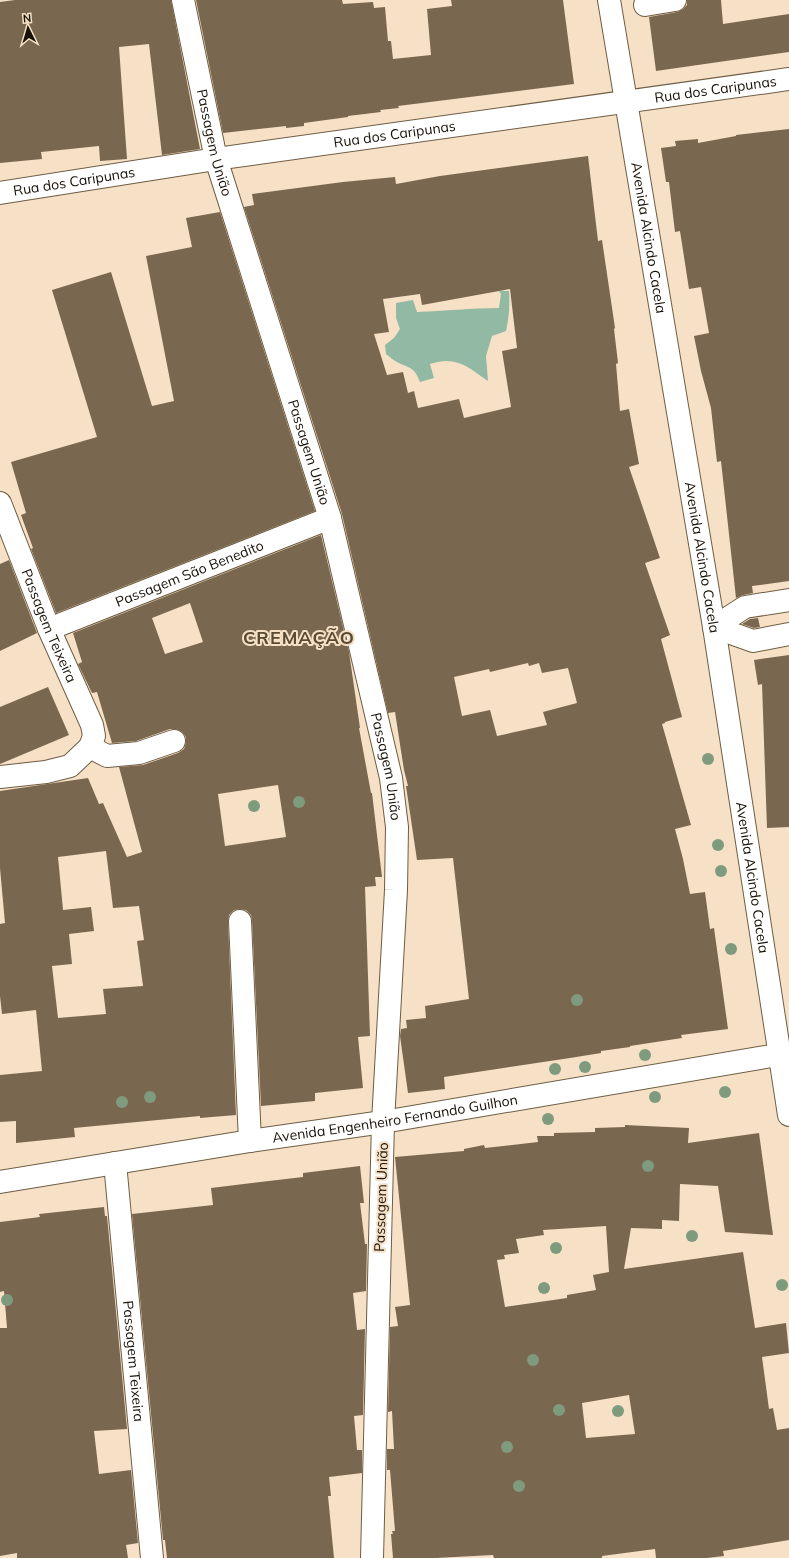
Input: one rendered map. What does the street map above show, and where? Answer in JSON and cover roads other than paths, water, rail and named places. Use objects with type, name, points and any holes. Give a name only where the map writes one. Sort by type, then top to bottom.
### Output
[{"type":"street","name":"Passagem União","points":[[183,0],[216,159],[330,518],[392,778],[397,827],[396,890],[383,1122],[372,1558]]},
{"type":"street","name":"Avenida Alcindo Cacela","points":[[609,0],[784,1054],[789,1115]]},
{"type":"street","points":[[645,5],[676,0]]},
{"type":"street","name":"Rua dos Caripunas","points":[[0,193],[216,159],[789,79]]},
{"type":"street","name":"Passagem Teixeira","points":[[0,503],[49,629],[92,725],[94,736],[90,747]]},
{"type":"street","name":"Passagem São Benedito","points":[[49,629],[330,518]]},
{"type":"street","points":[[714,628],[745,606],[789,600]]},
{"type":"street","points":[[714,628],[753,642],[789,634]]},
{"type":"street","points":[[0,777],[46,772],[70,766],[90,747],[107,756],[139,752],[174,741]]},
{"type":"street","points":[[240,921],[250,1141]]},
{"type":"street","name":"Avenida Engenheiro Fernando Guilhon","points":[[0,1182],[250,1141],[383,1122],[784,1054]]},
{"type":"street","name":"Passagem Teixeira","points":[[115,1163],[152,1558]]},
{"type":"district","name":"CREMAÇÃO","points":[[299,638]]}]
